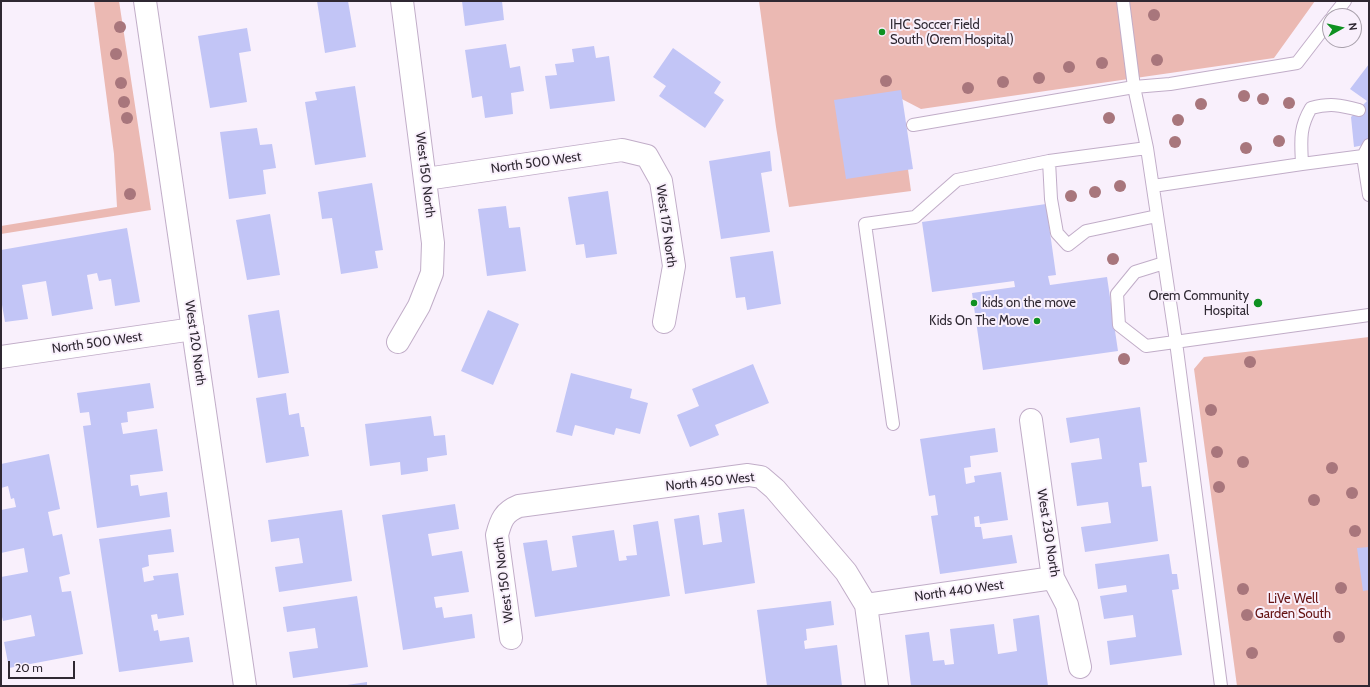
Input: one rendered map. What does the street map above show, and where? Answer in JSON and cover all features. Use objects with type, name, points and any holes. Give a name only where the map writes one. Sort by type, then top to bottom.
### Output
[{"type":"street","name":"West 120 North","points":[[145,1],[245,686]]},
{"type":"street","name":"West 150 North","points":[[398,342],[419,306],[432,273],[433,243],[402,1]]},
{"type":"street","name":"North 500 West","points":[[426,179],[622,150],[646,156]]},
{"type":"street","name":"West 175 North","points":[[646,156],[661,180],[674,266],[664,322]]},
{"type":"street","name":"North 500 West","points":[[1,357],[193,329]]},
{"type":"street","name":"West 230 North","points":[[1031,420],[1053,578],[1067,605],[1080,667]]},
{"type":"street","name":"North 450 West","points":[[500,522],[508,510],[519,506],[748,475],[761,476],[775,489],[846,572],[866,605]]},
{"type":"street","name":"West 150 North","points":[[500,522],[497,535],[511,638]]},
{"type":"street","name":"North 440 West","points":[[866,605],[1053,578]]},
{"type":"street","points":[[866,605],[877,686]]},
{"type":"lane","points":[[1123,1],[1134,87],[1147,148],[1176,342],[1221,686]]},
{"type":"lane","points":[[913,125],[1134,87],[1170,84],[1297,63],[1322,30]]},
{"type":"lane","points":[[1302,164],[1301,132],[1311,108],[1326,104],[1359,110]]},
{"type":"lane","points":[[1369,145],[1363,156],[1369,195]]},
{"type":"lane","points":[[893,424],[865,224],[914,217],[957,180],[1049,161],[1147,148]]},
{"type":"lane","points":[[1153,186],[1363,156]]},
{"type":"lane","points":[[1049,161],[1051,199],[1057,233],[1068,245],[1086,231],[1157,216]]},
{"type":"lane","points":[[1164,263],[1135,272],[1117,294],[1119,325],[1146,346],[1369,315]]},
{"type":"green space","points":[[94,1],[119,1],[151,210],[1,234],[1,226],[117,207],[114,154]]},
{"type":"green space","points":[[759,1],[1315,1],[1274,58],[921,109],[898,97],[911,191],[789,207],[776,127]]},
{"type":"green space","name":"LiVe Well Garden South","points":[[1369,337],[1369,686],[1237,686],[1194,369],[1204,357]]},
{"type":"building","points":[[317,1],[348,1],[356,47],[325,53]]},
{"type":"building","points":[[462,1],[502,1],[504,20],[465,26]]},
{"type":"building","points":[[247,28],[251,51],[239,53],[247,102],[210,108],[198,36]]},
{"type":"building","points":[[506,44],[510,68],[520,66],[524,91],[511,93],[513,114],[485,118],[482,96],[472,98],[465,50]]},
{"type":"building","points":[[594,46],[596,58],[609,56],[615,101],[550,109],[545,76],[557,75],[555,64],[574,62],[572,49]]},
{"type":"building","points":[[673,48],[721,82],[714,93],[724,100],[705,128],[659,96],[666,86],[653,77]]},
{"type":"building","points":[[1369,64],[1369,144],[1354,147],[1351,117],[1367,101],[1350,89]]},
{"type":"building","points":[[355,86],[366,157],[315,165],[305,102],[317,100],[315,92]]},
{"type":"building","points":[[901,90],[913,169],[846,179],[834,100]]},
{"type":"building","points":[[257,128],[260,145],[272,144],[276,168],[263,170],[266,194],[229,199],[220,132]]},
{"type":"building","points":[[770,151],[772,171],[761,173],[770,232],[721,239],[709,161]]},
{"type":"building","points":[[372,183],[383,250],[375,251],[378,268],[341,274],[332,218],[322,219],[318,192]]},
{"type":"building","points":[[608,191],[617,254],[586,258],[584,244],[576,245],[568,197]]},
{"type":"building","points":[[1046,204],[1056,275],[1048,276],[1050,285],[1107,277],[1118,351],[983,370],[972,293],[1015,287],[1014,281],[932,292],[922,222]]},
{"type":"building","points":[[506,206],[509,228],[520,227],[526,271],[487,276],[478,209]]},
{"type":"building","points":[[270,214],[280,275],[247,280],[236,220]]},
{"type":"building","points":[[127,228],[140,302],[115,306],[111,279],[99,281],[97,273],[87,275],[93,309],[52,316],[46,281],[22,285],[28,319],[5,322],[1,299],[1,250]]},
{"type":"building","points":[[773,251],[781,304],[747,310],[745,297],[736,298],[730,257]]},
{"type":"building","points":[[279,310],[289,373],[258,378],[248,315]]},
{"type":"building","points":[[488,310],[519,324],[493,385],[461,371]]},
{"type":"building","points":[[753,364],[769,403],[715,425],[719,435],[690,447],[677,415],[699,406],[692,389]]},
{"type":"building","points":[[571,373],[632,389],[630,398],[648,403],[640,434],[616,428],[614,435],[575,425],[572,436],[556,432]]},
{"type":"building","points":[[150,383],[154,408],[127,412],[128,422],[121,423],[123,434],[157,429],[163,471],[130,475],[131,486],[138,485],[140,496],[167,492],[170,517],[97,528],[83,426],[91,425],[89,412],[80,413],[77,393]]},
{"type":"building","points":[[286,393],[289,415],[299,413],[301,427],[304,427],[309,456],[266,463],[256,398]]},
{"type":"building","points":[[1140,407],[1147,462],[1139,463],[1142,487],[1151,486],[1158,541],[1085,552],[1081,527],[1111,523],[1108,502],[1077,506],[1071,463],[1102,459],[1099,438],[1070,443],[1066,418]]},
{"type":"building","points":[[431,416],[434,436],[445,435],[447,455],[427,458],[428,471],[401,475],[400,462],[370,466],[365,424]]},
{"type":"building","points":[[995,428],[998,452],[970,456],[971,467],[964,468],[966,484],[975,482],[974,476],[1001,472],[1008,520],[980,524],[979,516],[974,517],[975,527],[981,527],[983,539],[1012,535],[1017,563],[940,574],[931,516],[938,515],[935,495],[929,496],[920,439]]},
{"type":"building","points":[[49,454],[60,509],[48,512],[53,536],[62,534],[70,574],[59,577],[62,592],[71,591],[83,654],[9,668],[4,642],[35,636],[31,615],[3,621],[1,613],[1,577],[28,572],[24,548],[1,553],[1,510],[16,507],[14,498],[11,499],[8,486],[1,488],[1,464]]},
{"type":"building","points":[[455,504],[459,529],[428,534],[432,556],[462,551],[469,592],[434,597],[436,608],[442,607],[444,618],[472,614],[475,638],[403,650],[382,515]]},
{"type":"building","points":[[744,509],[755,583],[685,594],[674,519],[699,515],[703,545],[722,542],[718,513]]},
{"type":"building","points":[[342,510],[352,581],[279,592],[275,567],[303,563],[299,538],[271,542],[268,520]]},
{"type":"building","points":[[658,521],[670,596],[535,617],[523,543],[547,540],[552,571],[577,567],[572,536],[614,530],[619,561],[627,560],[626,556],[637,555],[633,525]]},
{"type":"building","points":[[171,529],[174,552],[148,555],[149,566],[142,568],[144,582],[154,580],[153,576],[178,573],[184,615],[158,619],[157,614],[151,615],[154,631],[158,630],[160,641],[189,637],[193,662],[119,672],[99,539]]},
{"type":"building","points":[[1369,547],[1369,590],[1363,591],[1357,548]]},
{"type":"building","points":[[1169,554],[1172,574],[1177,574],[1179,589],[1172,590],[1182,655],[1110,665],[1107,641],[1136,637],[1133,615],[1104,619],[1100,596],[1127,592],[1126,585],[1098,589],[1095,564]]},
{"type":"building","points":[[357,596],[368,667],[293,678],[289,652],[318,648],[315,628],[287,632],[283,607]]},
{"type":"building","points":[[831,601],[834,625],[806,629],[807,640],[804,641],[805,649],[837,645],[842,686],[767,686],[757,610]]},
{"type":"building","points":[[1039,615],[1048,686],[911,686],[905,635],[929,632],[933,661],[944,660],[945,665],[954,664],[950,629],[994,624],[998,654],[1017,651],[1013,619]]},
{"type":"building","points":[[367,682],[367,686],[347,686],[347,685]]},
{"type":"place","name":"IHC Soccer Field South (Orem Hospital)","points":[[882,32]]},
{"type":"place","name":"kids on the move","points":[[974,303]]},
{"type":"place","name":"Orem Community Hospital","points":[[1258,303]]},
{"type":"place","name":"Kids On The Move","points":[[1037,321]]}]
